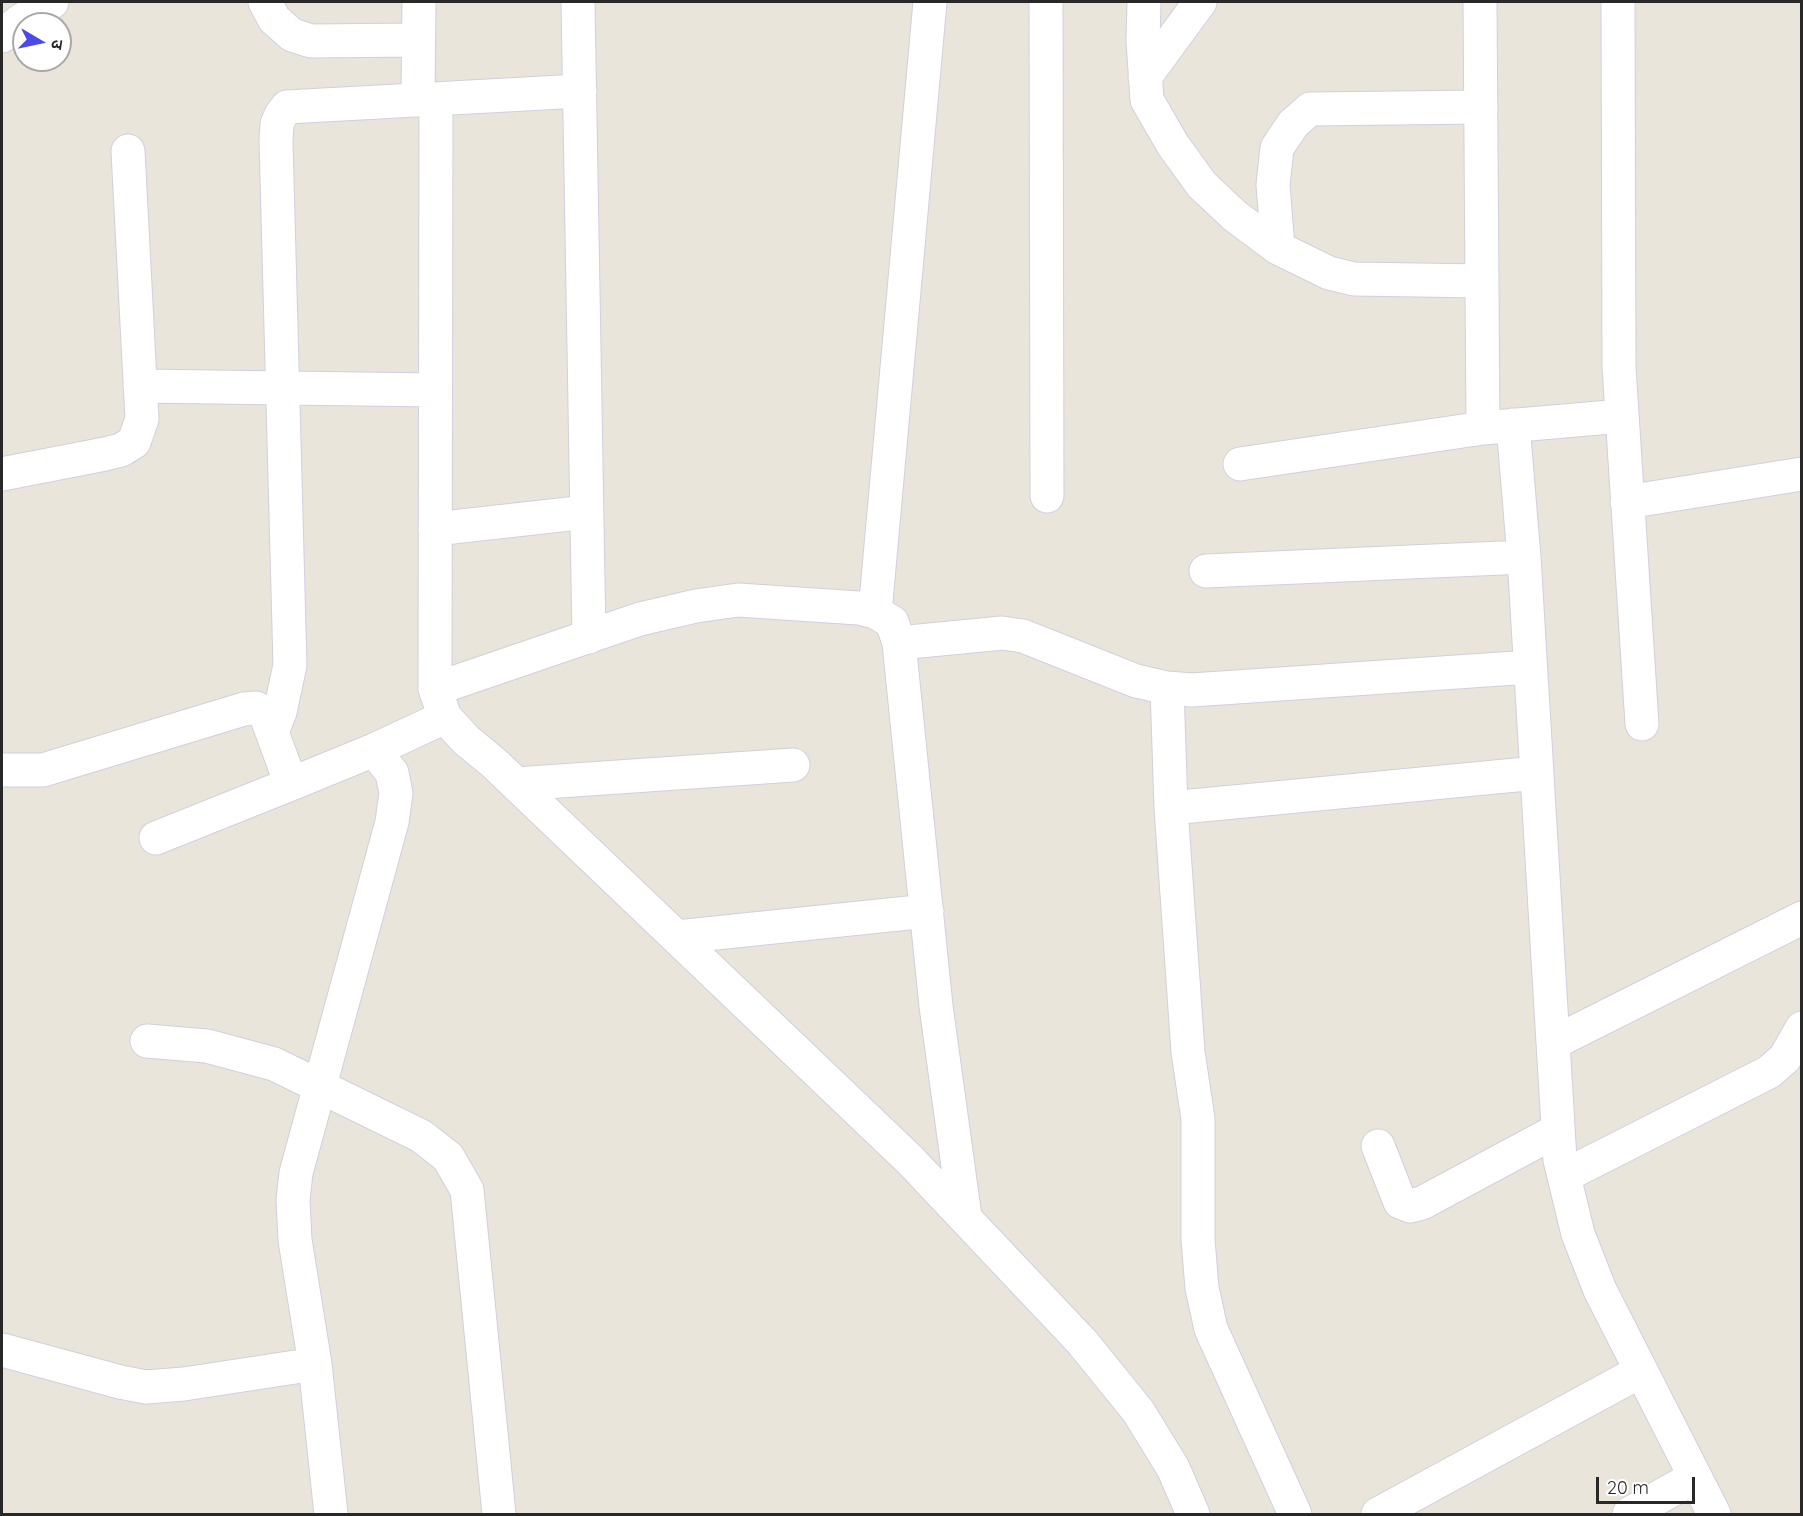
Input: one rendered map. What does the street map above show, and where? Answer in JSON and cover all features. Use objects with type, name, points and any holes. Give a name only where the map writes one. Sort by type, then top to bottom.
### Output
[{"type":"street","points":[[2,36],[20,21],[52,2]]},
{"type":"street","points":[[265,2],[274,19],[292,35],[311,41],[418,40]]},
{"type":"street","points":[[419,2],[418,40],[427,99],[440,703],[466,740],[516,784],[910,1160],[1082,1342],[1138,1411],[1173,1468],[1193,1515]]},
{"type":"street","points":[[578,2],[589,637]]},
{"type":"street","points":[[875,612],[930,2]]},
{"type":"street","points":[[1046,2],[1047,496]]},
{"type":"street","points":[[1144,2],[1143,41],[1147,100],[1173,145],[1202,185],[1235,216],[1278,248],[1329,273],[1354,279],[1482,281]]},
{"type":"street","points":[[1145,77],[1200,2]]},
{"type":"street","points":[[1480,2],[1482,281],[1498,427],[1524,557],[1560,1160],[1578,1234],[1597,1281],[1714,1515]]},
{"type":"street","points":[[1618,2],[1619,367],[1642,724]]},
{"type":"street","points":[[272,732],[280,712],[290,665],[276,141],[277,124],[281,115],[287,108],[580,90]]},
{"type":"street","points":[[1278,248],[1273,185],[1278,148],[1293,124],[1310,109],[1480,107]]},
{"type":"street","points":[[2,474],[105,454],[120,450],[135,442],[142,419],[128,151]]},
{"type":"street","points":[[140,386],[435,390]]},
{"type":"street","points":[[1240,464],[1498,427],[1622,416]]},
{"type":"street","points":[[1627,502],[1802,474]]},
{"type":"street","points":[[435,529],[587,512]]},
{"type":"street","points":[[1206,571],[1524,557]]},
{"type":"street","points":[[156,838],[374,750],[440,703],[589,637],[640,619],[696,606],[738,600],[859,608],[875,612],[892,622],[899,643],[936,1006],[965,1217]]},
{"type":"street","points":[[899,643],[1002,633],[1023,636],[1136,681],[1167,688],[1192,690],[1530,667]]},
{"type":"street","points":[[1167,688],[1172,808],[1188,1052],[1198,1119],[1198,1240],[1202,1288],[1211,1329],[1295,1515]]},
{"type":"street","points":[[2,771],[43,770],[244,709],[256,708],[265,714],[291,784]]},
{"type":"street","points":[[331,1515],[315,1364],[295,1240],[293,1200],[296,1173],[392,822],[396,793],[392,773],[374,750]]},
{"type":"street","points":[[516,784],[793,765]]},
{"type":"street","points":[[1172,808],[1537,773]]},
{"type":"street","points":[[677,938],[927,911]]},
{"type":"street","points":[[1553,1043],[1802,918]]},
{"type":"street","points":[[1564,1176],[1769,1072],[1785,1058],[1802,1028]]},
{"type":"street","points":[[147,1041],[207,1046],[274,1064],[421,1136],[448,1157],[467,1190],[499,1515]]},
{"type":"street","points":[[1378,1146],[1400,1202],[1410,1206],[1422,1203],[1558,1130]]},
{"type":"street","points":[[2,1350],[146,1387],[184,1384],[315,1364]]},
{"type":"street","points":[[1378,1515],[1641,1371]]},
{"type":"street","points":[[1629,1515],[1695,1477]]}]
